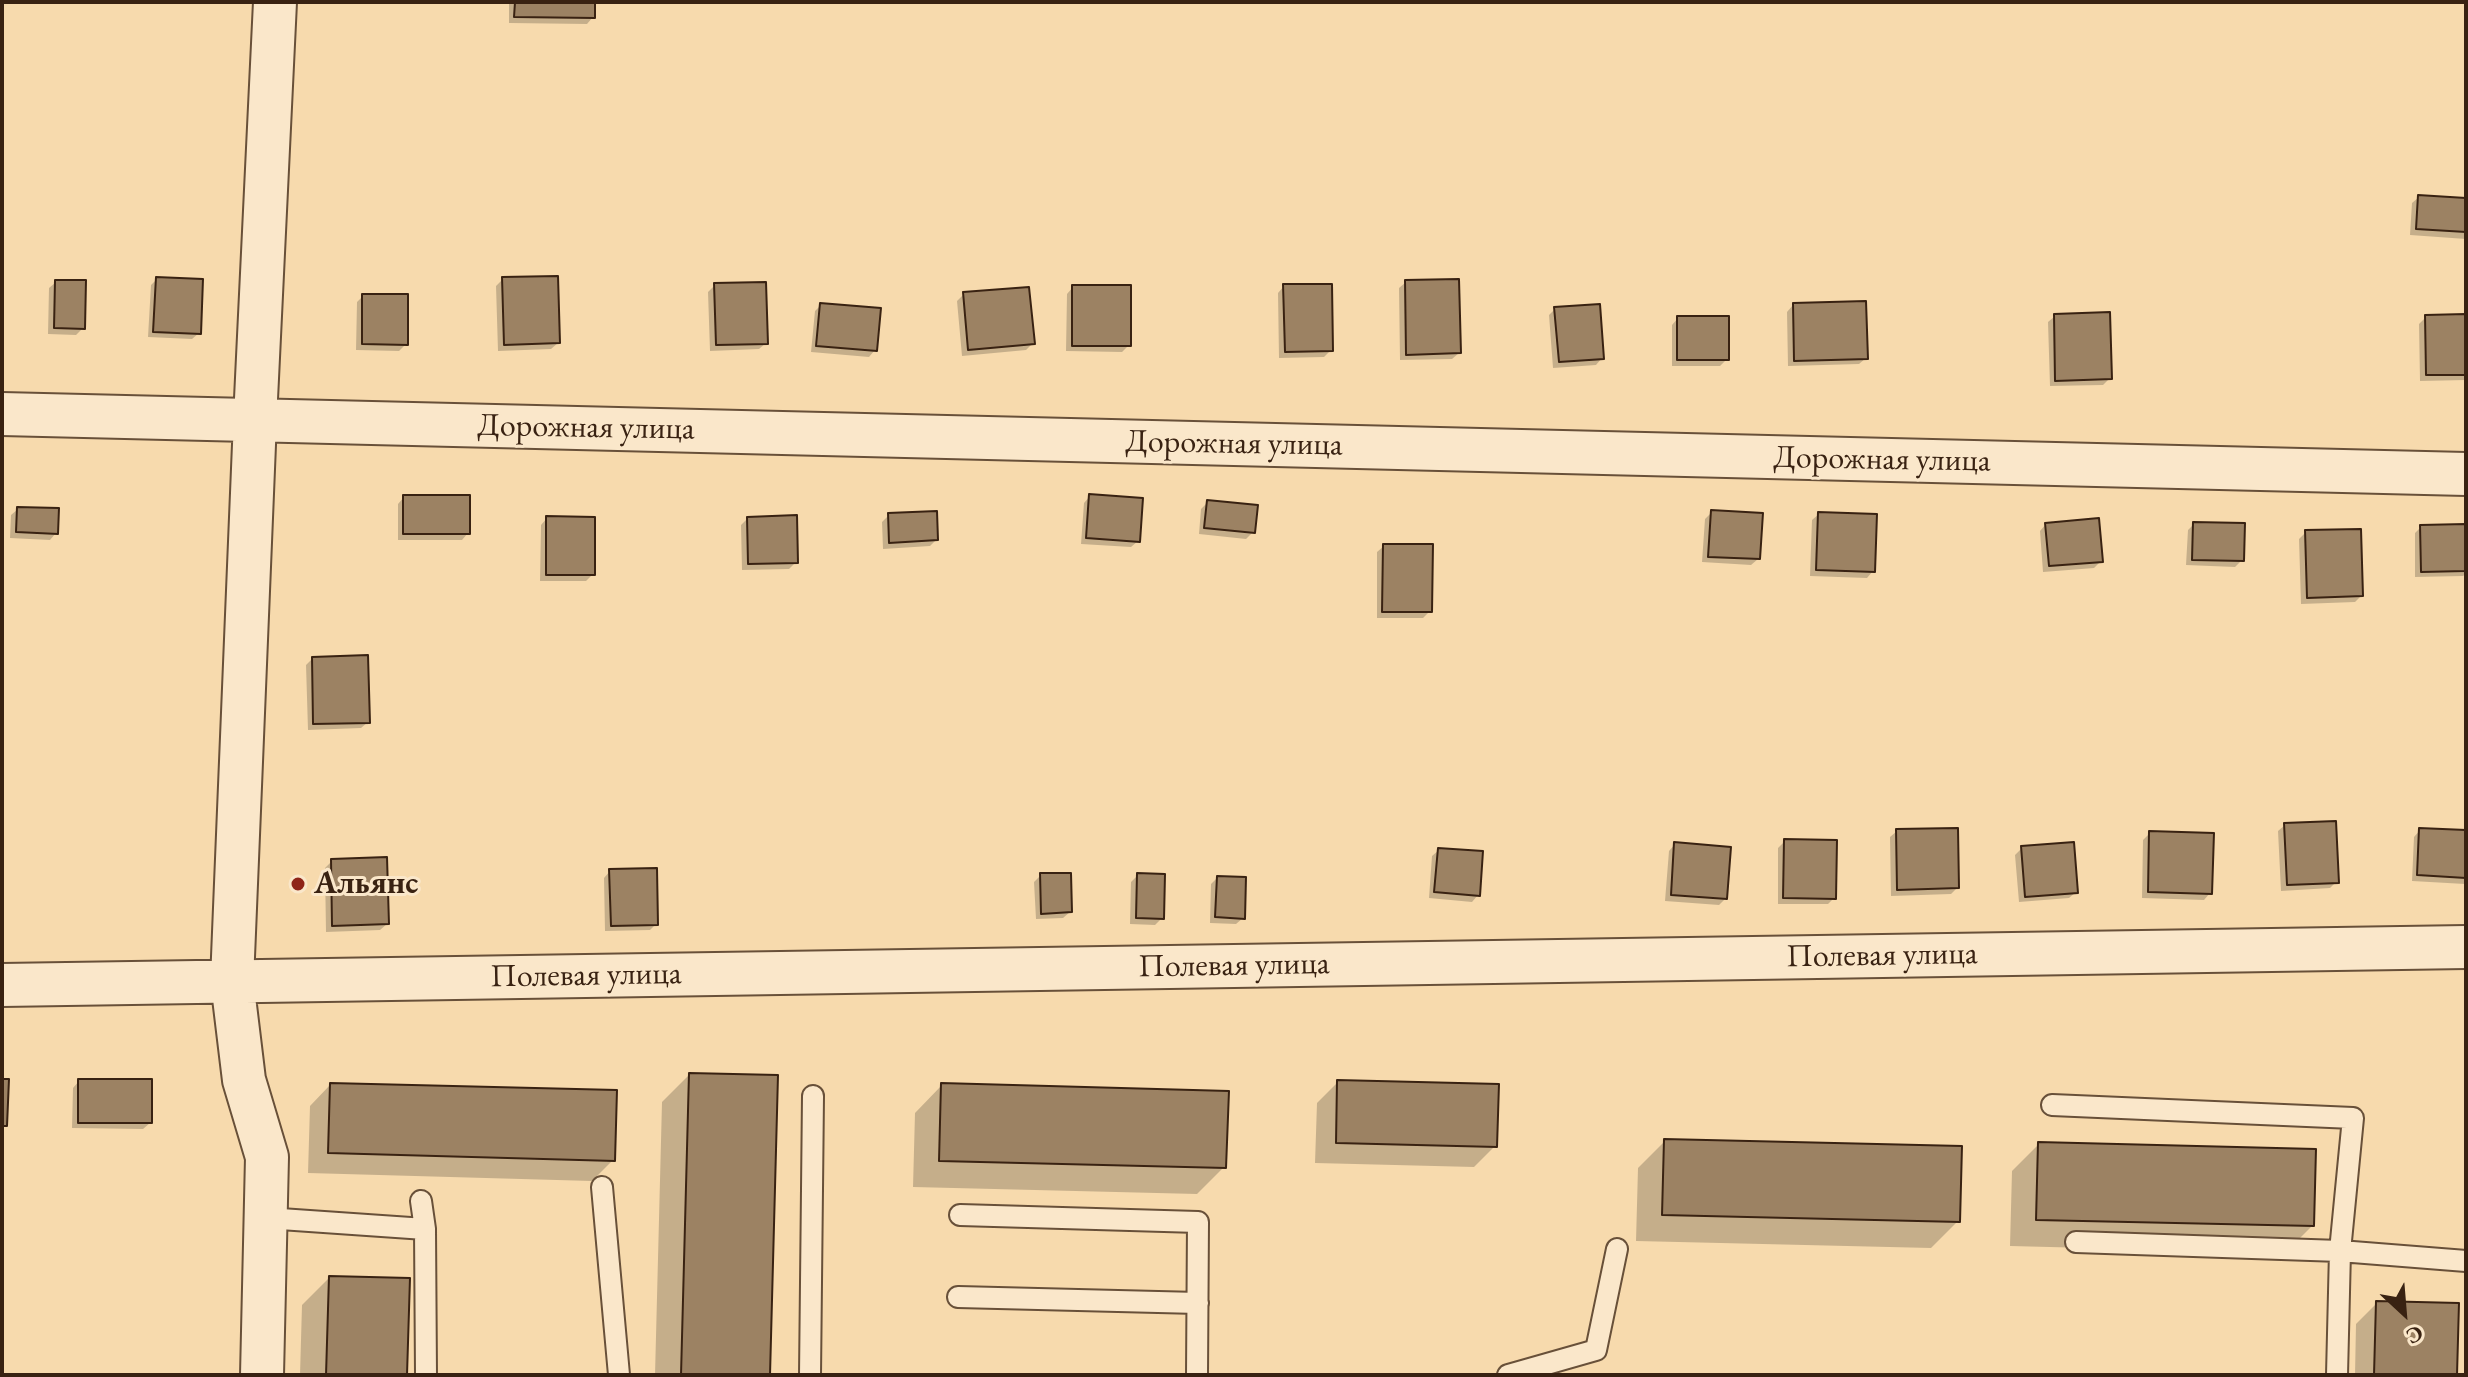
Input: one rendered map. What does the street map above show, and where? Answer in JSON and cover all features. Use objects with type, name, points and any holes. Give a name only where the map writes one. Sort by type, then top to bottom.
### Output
[{"type":"street","points":[[262,1375],[267,1157],[244,1080],[232,981],[275,2]]},
{"type":"street","name":"Дорожная улица","points":[[2,414],[2466,474]]},
{"type":"street","name":"Полевая улица","points":[[2,985],[2466,947]]},
{"type":"lane","points":[[810,1375],[813,1096]]},
{"type":"lane","points":[[2052,1105],[2353,1118],[2340,1251],[2337,1375]]},
{"type":"lane","points":[[602,1187],[619,1375]]},
{"type":"lane","points":[[421,1201],[425,1229],[426,1375]]},
{"type":"lane","points":[[960,1215],[1198,1222],[1197,1375]]},
{"type":"lane","points":[[266,1218],[425,1229]]},
{"type":"lane","points":[[2076,1242],[2340,1251],[2466,1261]]},
{"type":"lane","points":[[1508,1375],[1596,1350],[1617,1249]]},
{"type":"lane","points":[[958,1297],[1198,1303]]},
{"type":"building","points":[[515,2],[595,2],[595,18],[514,17]]},
{"type":"building","points":[[2418,195],[2466,198],[2466,232],[2416,229]]},
{"type":"building","points":[[558,276],[560,343],[504,345],[502,277]]},
{"type":"building","points":[[156,277],[203,279],[201,334],[153,332]]},
{"type":"building","points":[[1459,279],[1461,353],[1406,355],[1405,280]]},
{"type":"building","points":[[55,280],[86,280],[85,329],[54,328]]},
{"type":"building","points":[[766,282],[768,344],[716,345],[714,283]]},
{"type":"building","points":[[1283,284],[1332,284],[1333,351],[1285,352]]},
{"type":"building","points":[[1072,285],[1131,285],[1131,346],[1072,346]]},
{"type":"building","points":[[1029,287],[1035,344],[968,350],[963,292]]},
{"type":"building","points":[[362,294],[408,294],[408,345],[362,344]]},
{"type":"building","points":[[1866,301],[1868,359],[1794,361],[1793,303]]},
{"type":"building","points":[[820,303],[881,308],[877,351],[816,346]]},
{"type":"building","points":[[1600,304],[1604,359],[1559,362],[1554,307]]},
{"type":"building","points":[[2110,312],[2112,379],[2055,381],[2054,314]]},
{"type":"building","points":[[2466,314],[2466,375],[2426,375],[2425,315]]},
{"type":"building","points":[[1677,316],[1729,316],[1729,360],[1677,360]]},
{"type":"building","points":[[1089,494],[1143,498],[1140,542],[1086,538]]},
{"type":"building","points":[[403,495],[470,495],[470,534],[403,534]]},
{"type":"building","points":[[1207,500],[1258,505],[1255,533],[1204,528]]},
{"type":"building","points":[[17,507],[59,508],[58,534],[16,532]]},
{"type":"building","points":[[1711,510],[1763,513],[1760,559],[1708,557]]},
{"type":"building","points":[[937,511],[938,540],[889,543],[888,513]]},
{"type":"building","points":[[1818,512],[1877,514],[1875,572],[1816,570]]},
{"type":"building","points":[[797,515],[798,563],[748,564],[747,517]]},
{"type":"building","points":[[546,516],[595,517],[595,575],[546,575]]},
{"type":"building","points":[[2099,518],[2103,562],[2049,566],[2045,523]]},
{"type":"building","points":[[2193,522],[2245,523],[2244,561],[2192,560]]},
{"type":"building","points":[[2466,524],[2466,571],[2421,572],[2420,525]]},
{"type":"building","points":[[2361,529],[2363,596],[2307,598],[2305,530]]},
{"type":"building","points":[[1383,544],[1433,544],[1432,612],[1382,612]]},
{"type":"building","points":[[368,655],[370,723],[313,724],[312,657]]},
{"type":"building","points":[[2336,821],[2339,883],[2287,885],[2284,823]]},
{"type":"building","points":[[1958,828],[1959,888],[1897,890],[1896,829]]},
{"type":"building","points":[[2419,828],[2466,830],[2466,878],[2417,875]]},
{"type":"building","points":[[2149,831],[2214,833],[2212,894],[2148,892]]},
{"type":"building","points":[[1784,839],[1837,840],[1836,899],[1783,898]]},
{"type":"building","points":[[1674,842],[1731,847],[1727,899],[1671,895]]},
{"type":"building","points":[[2074,842],[2078,893],[2025,897],[2021,846]]},
{"type":"building","points":[[1438,848],[1483,851],[1480,896],[1434,892]]},
{"type":"building","points":[[387,857],[389,924],[332,926],[331,859]]},
{"type":"building","points":[[657,868],[658,925],[611,926],[609,869]]},
{"type":"building","points":[[1040,873],[1071,873],[1072,912],[1041,914]]},
{"type":"building","points":[[1137,873],[1165,874],[1164,919],[1136,918]]},
{"type":"building","points":[[1217,876],[1246,877],[1245,919],[1215,917]]},
{"type":"building","points":[[689,1073],[778,1075],[770,1375],[681,1375]]},
{"type":"building","points":[[2,1079],[9,1079],[7,1126],[2,1126]]},
{"type":"building","points":[[78,1079],[152,1079],[152,1123],[78,1123]]},
{"type":"building","points":[[1337,1080],[1499,1084],[1497,1147],[1336,1143]]},
{"type":"building","points":[[330,1083],[617,1090],[615,1161],[328,1153]]},
{"type":"building","points":[[941,1083],[1229,1091],[1226,1168],[939,1161]]},
{"type":"building","points":[[1664,1139],[1962,1146],[1960,1222],[1662,1215]]},
{"type":"building","points":[[2038,1142],[2316,1149],[2314,1226],[2036,1220]]},
{"type":"building","points":[[329,1276],[410,1278],[407,1375],[326,1375]]},
{"type":"building","points":[[2376,1301],[2459,1303],[2457,1375],[2374,1375]]},
{"type":"place","name":"Альянс","points":[[298,884]]}]
